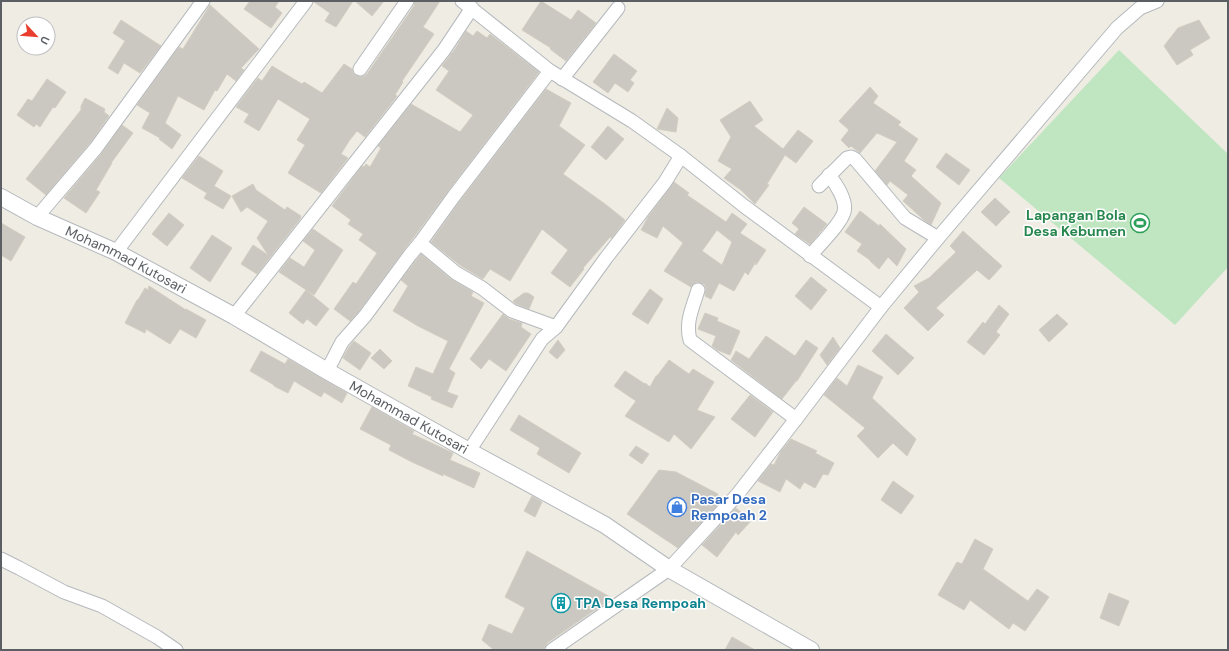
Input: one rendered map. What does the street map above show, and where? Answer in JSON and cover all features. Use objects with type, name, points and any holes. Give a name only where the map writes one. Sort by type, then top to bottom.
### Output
[{"type":"street","points":[[37,217],[96,148],[203,1]]},
{"type":"street","points":[[116,252],[306,1]]},
{"type":"street","points":[[360,69],[407,1]]},
{"type":"street","points":[[552,650],[669,569],[737,495],[880,307],[1118,28],[1140,8],[1158,1]]},
{"type":"street","points":[[234,316],[444,50],[467,5],[550,71],[632,121],[681,156],[744,206],[880,307]]},
{"type":"street","points":[[562,78],[618,8]]},
{"type":"street","points":[[328,371],[342,342],[365,316],[454,196],[550,71]]},
{"type":"street","points":[[469,451],[542,339],[556,327],[665,182],[681,156]]},
{"type":"street","points":[[819,186],[847,158],[851,157],[855,159],[906,218],[938,238]]},
{"type":"street","points":[[810,256],[835,228],[844,212],[842,197],[835,183],[829,176]]},
{"type":"street","name":"Mohammad Kutosari","points":[[1,197],[37,217],[116,252],[234,316],[469,451],[605,525],[669,569],[811,650]]},
{"type":"street","points":[[420,243],[456,273],[482,288],[512,311],[556,327]]},
{"type":"street","points":[[698,290],[688,322],[690,340],[796,419]]},
{"type":"street","points":[[1,559],[64,592],[102,606],[157,637],[176,650]]},
{"type":"green space","name":"Lapangan Bola Desa Kebumen","points":[[1119,50],[1228,154],[1228,267],[1175,325],[999,178]]},
{"type":"building","points":[[250,1],[279,1],[275,7],[282,13],[271,28],[244,9]]},
{"type":"building","points":[[314,1],[353,1],[336,27],[325,21],[330,13]]},
{"type":"building","points":[[355,1],[384,1],[372,16]]},
{"type":"building","points":[[415,1],[440,1],[423,27],[434,34],[402,81],[403,82],[395,95],[397,96],[365,137],[357,131],[349,141],[341,154],[348,158],[321,193],[288,173],[305,145],[297,140],[310,119],[278,99],[259,131],[244,122],[249,114],[236,107],[258,78],[262,81],[272,66],[302,84],[304,82],[322,93],[344,64],[352,69],[356,76],[364,76],[367,74],[414,6]]},
{"type":"building","points":[[541,1],[571,20],[578,10],[596,23],[566,61],[550,49],[551,48],[522,30]]},
{"type":"building","points":[[210,5],[259,49],[241,68],[244,70],[236,81],[227,74],[217,91],[215,90],[204,110],[178,96],[165,123],[181,135],[172,149],[159,139],[160,138],[142,128],[150,113],[137,105],[179,47],[183,49]]},
{"type":"building","points":[[121,20],[161,46],[140,73],[124,63],[118,74],[108,68],[125,41],[113,33]]},
{"type":"building","points":[[1199,20],[1210,38],[1190,50],[1193,55],[1177,65],[1164,46],[1178,28]]},
{"type":"building","points":[[466,31],[473,36],[477,31],[487,38],[490,34],[539,72],[350,321],[334,309],[353,282],[356,284],[377,253],[359,240],[363,234],[348,224],[351,220],[332,206],[362,166],[364,167],[366,164],[370,167],[381,148],[378,146],[411,104],[460,132],[473,115],[436,90],[449,71],[442,66]]},
{"type":"building","points":[[614,54],[637,71],[630,80],[634,83],[628,92],[615,83],[608,93],[593,82]]},
{"type":"building","points":[[47,79],[66,92],[55,108],[53,107],[40,127],[36,124],[34,127],[17,115],[28,99],[32,101]]},
{"type":"building","points":[[870,87],[878,96],[873,103],[901,122],[898,125],[918,139],[904,161],[916,170],[911,176],[941,203],[931,225],[903,201],[908,195],[890,181],[887,185],[875,171],[897,142],[877,133],[860,153],[851,146],[849,148],[841,140],[849,130],[839,121]]},
{"type":"building","points":[[546,89],[571,103],[559,126],[585,145],[563,174],[625,220],[612,238],[610,237],[583,268],[584,269],[570,287],[551,273],[568,250],[542,229],[510,281],[490,269],[483,279],[461,266],[431,242],[460,201]]},
{"type":"building","points":[[85,98],[105,109],[104,112],[109,116],[90,143],[46,195],[26,179],[81,110],[81,106]]},
{"type":"building","points":[[750,101],[763,120],[754,126],[783,149],[798,130],[813,141],[796,163],[785,155],[767,184],[769,185],[755,204],[741,190],[724,178],[732,169],[718,161],[731,137],[720,120]]},
{"type":"building","points":[[667,108],[678,118],[676,132],[657,129]]},
{"type":"building","points":[[122,125],[133,133],[111,163],[96,190],[100,192],[86,213],[64,198],[102,153]]},
{"type":"building","points":[[608,126],[624,139],[606,160],[591,147]]},
{"type":"building","points":[[946,153],[970,170],[959,185],[936,167]]},
{"type":"building","points":[[199,156],[223,171],[214,186],[231,196],[223,209],[204,198],[207,193],[182,178]]},
{"type":"building","points":[[674,182],[689,193],[687,195],[726,222],[732,213],[747,224],[740,233],[766,250],[756,265],[755,263],[748,275],[745,272],[734,291],[719,283],[711,299],[705,296],[706,288],[704,284],[696,282],[691,287],[664,271],[683,243],[663,226],[657,238],[641,230],[648,217]],"holes":[[[717,230],[732,242],[722,265],[702,251]]]},
{"type":"building","points":[[253,184],[256,190],[285,210],[287,207],[301,216],[257,274],[241,264],[253,245],[268,255],[257,238],[268,221],[247,207],[241,212],[232,196]]},
{"type":"building","points":[[995,198],[1010,212],[996,226],[981,212]]},
{"type":"building","points":[[804,207],[827,224],[810,244],[795,234],[799,229],[792,223]]},
{"type":"building","points":[[860,211],[879,226],[880,224],[906,249],[897,266],[888,257],[879,269],[870,260],[857,251],[862,244],[845,232]]},
{"type":"building","points":[[169,213],[184,225],[167,246],[152,234]]},
{"type":"building","points":[[1,223],[25,237],[11,261],[1,255]]},
{"type":"building","points":[[313,229],[343,250],[314,295],[279,272],[290,258],[304,267],[315,250],[303,241]]},
{"type":"building","points":[[963,231],[1002,266],[989,280],[977,270],[936,308],[944,315],[928,331],[904,308],[919,292],[914,286],[929,278],[956,252],[950,246]]},
{"type":"building","points":[[212,235],[232,248],[210,282],[190,268]]},
{"type":"building","points":[[421,254],[451,279],[473,292],[471,296],[484,303],[449,369],[455,373],[447,392],[458,396],[452,408],[431,399],[432,397],[408,386],[416,367],[433,374],[448,341],[393,311],[408,286],[401,280]]},
{"type":"building","points":[[811,277],[827,290],[811,310],[795,296]]},
{"type":"building","points":[[149,286],[186,310],[206,320],[196,338],[180,329],[170,344],[146,329],[145,333],[125,323],[137,300],[145,288],[148,290]]},
{"type":"building","points":[[650,289],[663,299],[648,324],[632,314]]},
{"type":"building","points":[[306,290],[329,309],[316,326],[307,319],[303,324],[289,313]]},
{"type":"building","points":[[524,293],[528,293],[534,297],[529,309],[516,304],[513,301]]},
{"type":"building","points":[[999,305],[1009,314],[996,332],[1000,335],[984,355],[967,342],[983,322],[985,324]]},
{"type":"building","points":[[705,313],[718,318],[717,321],[740,331],[730,355],[717,350],[712,346],[716,336],[698,329]]},
{"type":"building","points":[[503,314],[509,319],[522,323],[521,327],[531,334],[506,371],[489,359],[481,369],[470,359]]},
{"type":"building","points":[[1057,314],[1068,324],[1049,342],[1039,330]]},
{"type":"building","points":[[886,334],[914,358],[898,375],[872,351]]},
{"type":"building","points":[[766,336],[795,356],[806,340],[818,348],[797,381],[782,399],[731,360],[736,351],[749,359]]},
{"type":"building","points":[[833,337],[840,348],[827,365],[820,355]]},
{"type":"building","points":[[558,340],[565,350],[557,359],[549,352]]},
{"type":"building","points":[[354,341],[371,353],[360,370],[343,358]]},
{"type":"building","points":[[380,349],[392,361],[384,369],[371,358]]},
{"type":"building","points":[[261,351],[285,364],[288,359],[347,393],[342,403],[324,392],[321,397],[294,381],[288,393],[250,371]]},
{"type":"building","points":[[669,360],[689,374],[693,369],[714,382],[697,410],[715,417],[691,449],[674,434],[669,442],[625,416],[636,401],[614,386],[625,371],[650,387],[656,376]]},
{"type":"building","points":[[858,365],[883,377],[872,398],[916,439],[907,456],[893,443],[878,458],[857,436],[865,428],[824,395],[837,378],[847,386]]},
{"type":"building","points":[[750,395],[773,412],[755,437],[731,419]]},
{"type":"building","points":[[372,407],[414,431],[412,434],[453,453],[450,460],[480,473],[474,488],[412,462],[389,450],[391,445],[360,429]]},
{"type":"building","points":[[519,415],[581,453],[569,473],[537,454],[540,448],[510,430]]},
{"type":"building","points":[[791,439],[817,451],[815,453],[834,463],[828,475],[823,474],[815,488],[804,482],[800,489],[786,479],[780,492],[758,481],[771,464],[774,465],[781,451]]},
{"type":"building","points":[[636,446],[649,454],[642,464],[629,455]]},
{"type":"building","name":"Pasar Desa Rempoah 2","points":[[659,470],[676,472],[724,498],[678,548],[627,514]]},
{"type":"building","points":[[893,481],[914,496],[901,514],[881,500]]},
{"type":"building","points":[[532,496],[542,502],[535,517],[524,511]]},
{"type":"building","points":[[736,508],[751,521],[738,535],[736,532],[717,557],[702,545]]},
{"type":"building","points":[[975,539],[993,549],[983,569],[1028,601],[1037,589],[1049,597],[1025,631],[1013,623],[1009,629],[970,600],[964,610],[938,595],[957,562],[962,564]]},
{"type":"building","name":"TPA Desa Rempoah","points":[[527,551],[612,598],[547,643],[543,650],[494,650],[482,640],[489,624],[512,634],[525,608],[505,597]]},
{"type":"building","points":[[1109,593],[1129,601],[1119,626],[1100,618]]},
{"type":"building","points":[[732,637],[755,650],[725,650]]},
{"type":"place","name":"Lapangan Bola Desa Kebumen","points":[[1140,223]]},
{"type":"place","name":"Pasar Desa Rempoah 2","points":[[677,507]]},
{"type":"place","name":"TPA Desa Rempoah","points":[[561,603]]}]
